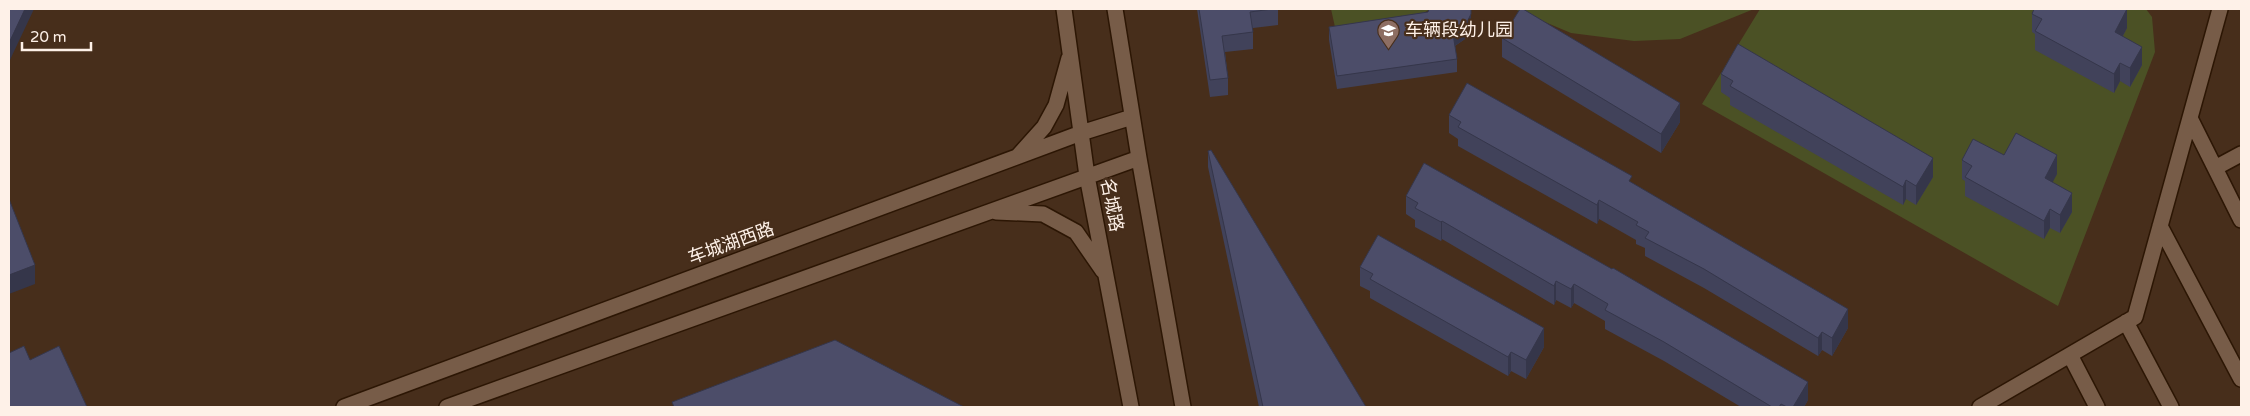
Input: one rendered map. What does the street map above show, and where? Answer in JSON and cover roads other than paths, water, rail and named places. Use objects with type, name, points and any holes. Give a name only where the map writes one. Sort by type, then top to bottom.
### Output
[{"type":"street","name":"名城路","points":[[1064,9],[1087,176],[1132,407]]},
{"type":"street","name":"名城路","points":[[1115,9],[1182,407]]},
{"type":"street","points":[[1980,407],[2135,317],[2220,9]]},
{"type":"street","points":[[1017,157],[1044,127],[1056,105],[1070,52]]},
{"type":"street","name":"车城湖西路","points":[[344,407],[1082,133],[1132,117]]},
{"type":"street","points":[[2190,118],[2241,220]]},
{"type":"street","points":[[2215,168],[2241,154]]},
{"type":"street","points":[[447,407],[1139,158]]},
{"type":"street","points":[[987,212],[1043,214],[1076,232],[1107,276]]},
{"type":"street","points":[[2160,226],[2241,379]]},
{"type":"street","points":[[2126,322],[2172,407]]},
{"type":"street","points":[[2070,355],[2097,407]]},
{"type":"place","name":"车辆段幼儿园","points":[[1389,49]]}]
